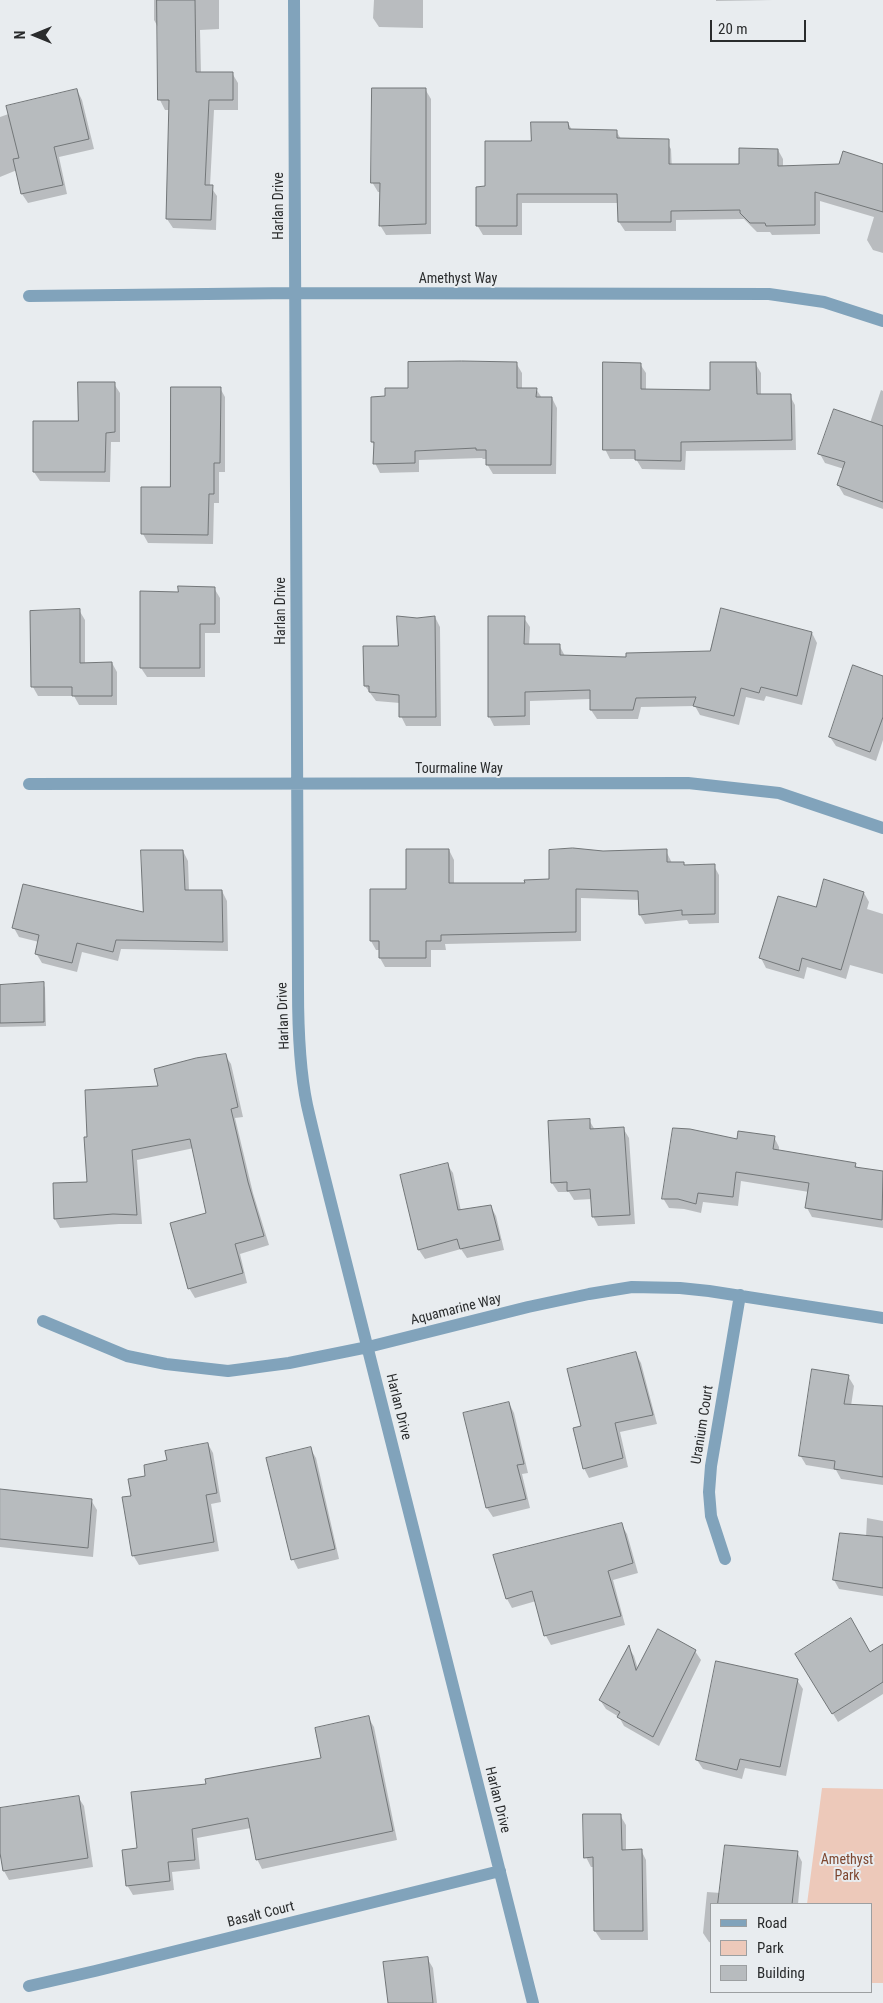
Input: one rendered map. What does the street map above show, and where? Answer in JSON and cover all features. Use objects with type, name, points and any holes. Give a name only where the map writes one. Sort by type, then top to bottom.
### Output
[{"type":"street","name":"Harlan Drive","points":[[294,0],[298,1021],[303,1078],[307,1104],[533,2003]]},
{"type":"street","name":"Amethyst Way","points":[[29,296],[295,293],[769,294],[824,302],[883,321]]},
{"type":"street","name":"Tourmaline Way","points":[[29,784],[688,783],[779,793],[883,828]]},
{"type":"street","name":"Aquamarine Way","points":[[43,1322],[127,1356],[166,1364],[228,1370],[252,1369],[368,1347],[528,1307],[632,1287],[680,1288],[740,1295],[883,1318]]},
{"type":"street","name":"Uranium Court","points":[[725,1559],[711,1516],[709,1492],[711,1466],[740,1295]]},
{"type":"street","name":"Basalt Court","points":[[29,1986],[500,1871]]},
{"type":"green space","name":"Amethyst Park","points":[[822,1788],[883,1789],[883,1983],[873,1983],[873,1903],[807,1903]]},
{"type":"building","points":[[157,0],[195,0],[196,72],[233,72],[233,100],[209,100],[205,185],[213,185],[211,220],[166,219],[169,100],[158,100]]},
{"type":"building","points":[[372,88],[426,88],[426,224],[379,226],[380,183],[371,183]]},
{"type":"building","points":[[77,89],[89,139],[54,147],[63,185],[21,194],[13,159],[19,158],[6,106]]},
{"type":"building","points":[[531,122],[568,122],[569,129],[617,130],[617,138],[669,139],[669,164],[739,164],[739,148],[778,149],[778,166],[839,164],[843,151],[883,164],[883,212],[815,192],[815,225],[766,226],[765,223],[750,223],[740,213],[740,210],[671,211],[671,222],[618,222],[617,194],[517,194],[517,226],[476,226],[476,187],[485,186],[485,141],[531,141]]},
{"type":"building","points":[[408,362],[517,362],[517,388],[537,388],[536,397],[552,397],[551,465],[486,465],[486,450],[476,450],[476,448],[415,451],[415,463],[373,464],[374,442],[371,442],[371,397],[385,396],[385,388],[408,388]]},
{"type":"building","points":[[603,362],[641,363],[641,389],[710,390],[710,362],[756,362],[757,394],[791,394],[792,440],[681,442],[681,461],[635,460],[635,450],[603,450]]},
{"type":"building","points":[[78,382],[115,382],[115,432],[106,433],[105,472],[33,472],[33,421],[78,421]]},
{"type":"building","points":[[171,387],[221,387],[220,463],[214,463],[214,494],[209,494],[208,535],[141,534],[141,487],[170,487]]},
{"type":"building","points":[[834,409],[883,426],[883,502],[837,485],[845,462],[818,454]]},
{"type":"building","points":[[178,586],[215,587],[215,624],[200,624],[200,668],[140,668],[140,591],[178,592]]},
{"type":"building","points":[[721,608],[812,632],[797,696],[761,687],[759,693],[741,688],[734,716],[693,706],[696,697],[636,698],[633,710],[590,710],[590,690],[525,692],[525,716],[488,717],[488,616],[525,616],[524,644],[560,644],[560,655],[626,657],[626,653],[710,651]]},
{"type":"building","points":[[80,609],[80,663],[112,662],[112,696],[72,696],[72,687],[31,687],[30,611]]},
{"type":"building","points":[[397,616],[417,618],[435,616],[436,717],[399,717],[399,695],[369,692],[369,686],[364,686],[363,646],[398,646]]},
{"type":"building","points":[[853,665],[883,676],[883,717],[870,752],[829,737]]},
{"type":"building","points":[[573,848],[603,851],[667,849],[667,862],[684,862],[684,865],[715,864],[715,914],[682,915],[682,910],[639,915],[638,891],[576,889],[576,932],[441,935],[441,941],[426,941],[426,958],[379,958],[379,941],[370,941],[370,889],[406,889],[406,849],[449,849],[449,883],[525,883],[524,880],[549,879],[549,850]]},
{"type":"building","points":[[141,850],[183,850],[185,890],[222,890],[223,942],[116,940],[113,952],[77,943],[72,963],[35,954],[39,935],[12,928],[23,884],[143,912]]},
{"type":"building","points":[[824,879],[864,892],[841,970],[802,958],[799,971],[759,958],[778,896],[816,907]]},
{"type":"building","points":[[44,982],[44,1022],[0,1023],[0,985]]},
{"type":"building","points":[[226,1054],[238,1107],[231,1109],[248,1182],[264,1236],[235,1244],[243,1273],[188,1289],[170,1223],[206,1213],[190,1139],[132,1150],[137,1215],[113,1214],[54,1219],[53,1183],[87,1182],[84,1137],[87,1137],[85,1090],[158,1086],[154,1069],[196,1058]]},
{"type":"building","points":[[590,1119],[590,1129],[624,1127],[630,1215],[592,1217],[590,1189],[567,1191],[567,1182],[551,1183],[548,1121]]},
{"type":"building","points":[[673,1128],[690,1129],[737,1139],[738,1131],[775,1136],[773,1149],[856,1163],[855,1167],[883,1171],[882,1220],[805,1208],[809,1183],[736,1172],[733,1197],[698,1193],[696,1204],[678,1199],[662,1199]]},
{"type":"building","points":[[448,1163],[458,1210],[491,1205],[500,1240],[460,1249],[457,1239],[418,1250],[400,1175]]},
{"type":"building","points":[[636,1352],[653,1415],[615,1423],[623,1458],[583,1469],[573,1428],[581,1426],[567,1369]]},
{"type":"building","points":[[812,1369],[849,1375],[844,1404],[883,1406],[883,1477],[834,1469],[835,1461],[799,1456]]},
{"type":"building","points":[[509,1402],[524,1464],[517,1465],[526,1499],[486,1508],[463,1413]]},
{"type":"building","points":[[208,1443],[217,1493],[206,1495],[214,1542],[132,1556],[122,1497],[131,1496],[128,1479],[145,1476],[144,1465],[167,1460],[165,1451]]},
{"type":"building","points":[[311,1447],[335,1549],[291,1560],[266,1458]]},
{"type":"building","points":[[0,1489],[92,1499],[88,1548],[0,1539]]},
{"type":"building","points":[[622,1523],[633,1563],[608,1571],[621,1616],[544,1636],[532,1591],[506,1599],[493,1555]]},
{"type":"building","points":[[840,1533],[883,1537],[883,1588],[833,1580]]},
{"type":"building","points":[[851,1618],[870,1652],[883,1644],[883,1682],[832,1714],[795,1654]]},
{"type":"building","points":[[658,1629],[696,1650],[653,1737],[617,1717],[620,1712],[599,1700],[629,1645],[636,1670]]},
{"type":"building","points":[[716,1661],[798,1679],[780,1767],[740,1759],[737,1770],[696,1760]]},
{"type":"building","points":[[369,1716],[393,1831],[256,1860],[248,1818],[192,1829],[195,1860],[168,1862],[170,1881],[126,1886],[122,1850],[137,1848],[131,1792],[206,1784],[205,1779],[321,1758],[315,1728]]},
{"type":"building","points":[[79,1796],[88,1858],[3,1871],[0,1853],[0,1808]]},
{"type":"building","points":[[583,1814],[621,1814],[622,1850],[642,1849],[643,1931],[594,1931],[593,1857],[584,1858]]},
{"type":"building","points":[[725,1845],[798,1851],[792,1903],[718,1903]]},
{"type":"building","points":[[428,1957],[433,2003],[388,2003],[383,1962]]}]
